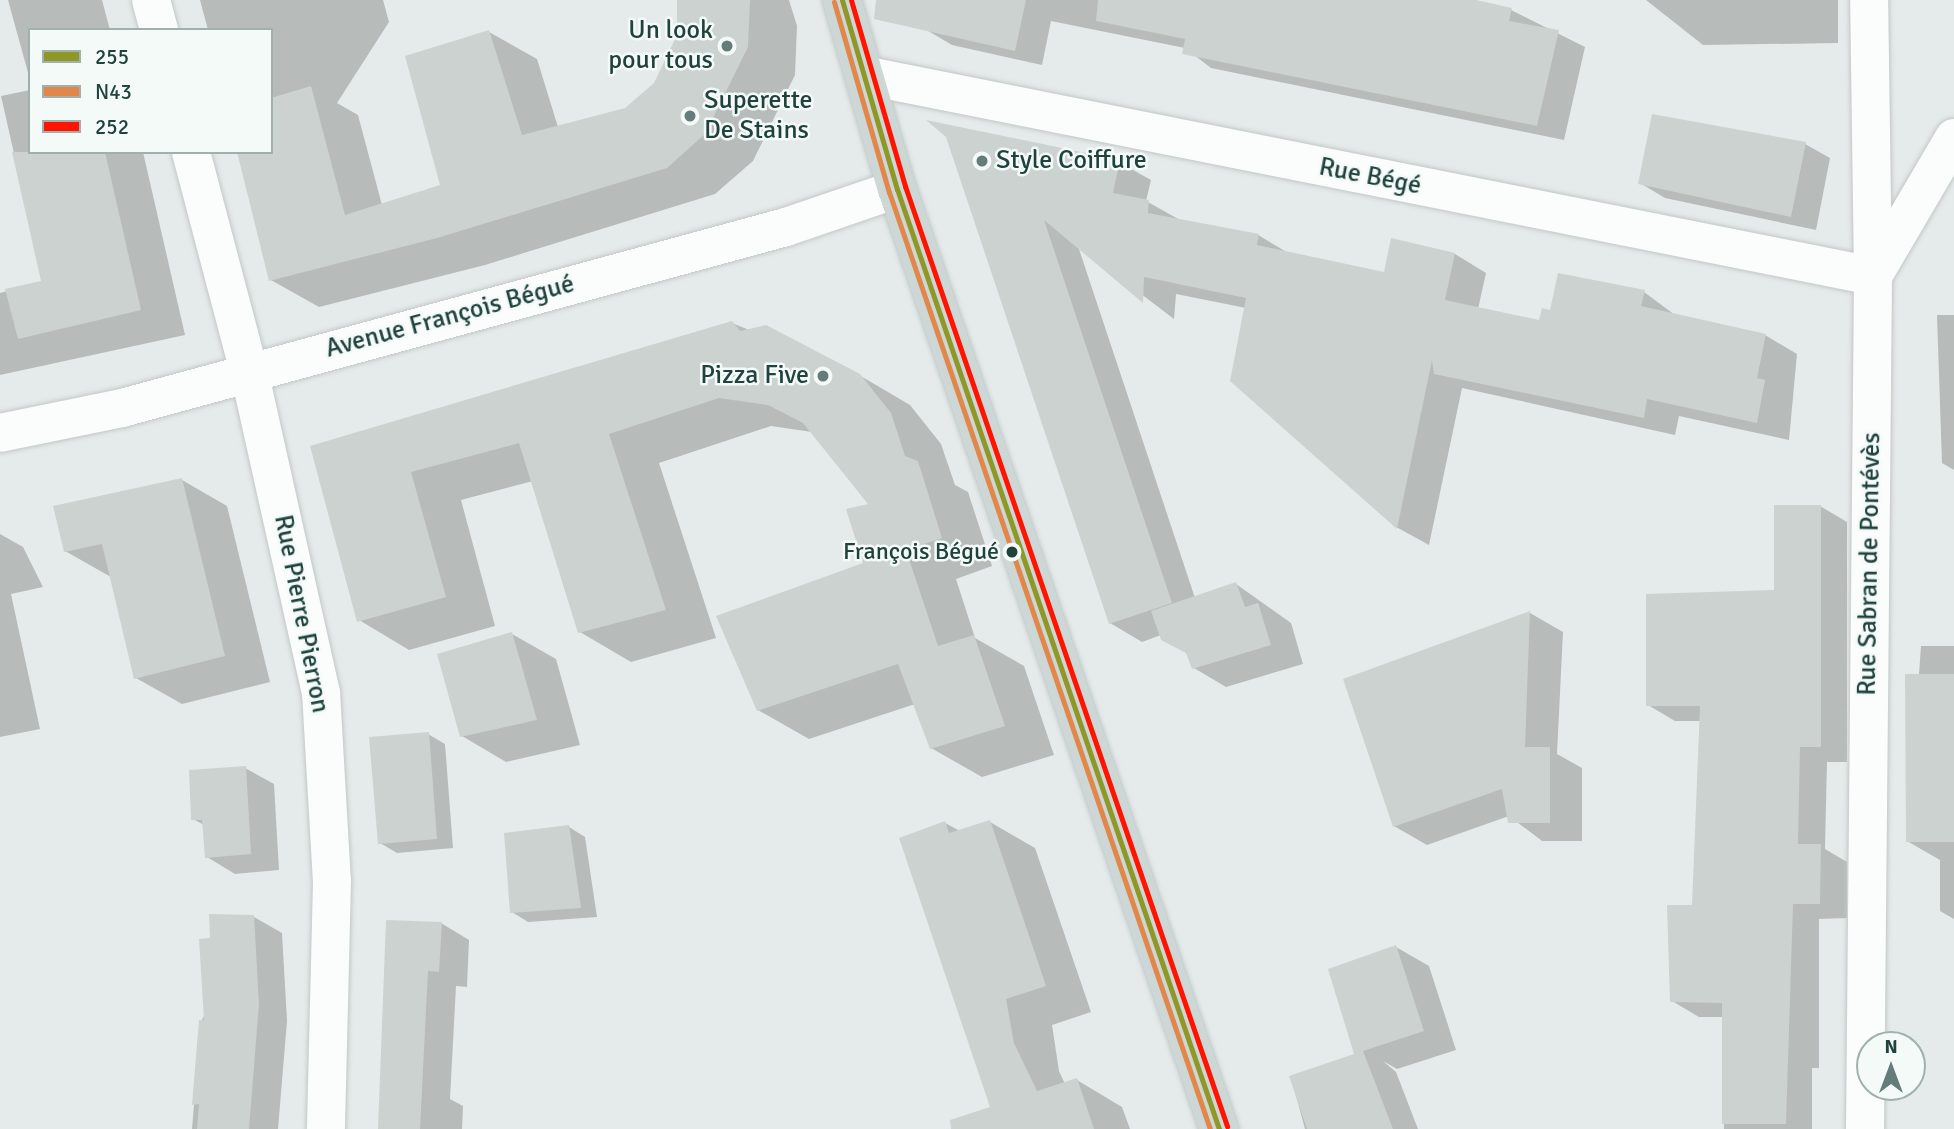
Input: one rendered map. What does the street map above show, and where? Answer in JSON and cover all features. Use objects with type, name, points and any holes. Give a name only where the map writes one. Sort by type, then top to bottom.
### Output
[{"type":"main road","points":[[842,0],[868,76],[897,189],[1219,1129]]},
{"type":"street","points":[[151,0],[158,28]]},
{"type":"street","name":"Rue Sabran de Pontévès","points":[[1865,1129],[1873,276],[1869,0]]},
{"type":"street","name":"Rue Bégé","points":[[868,76],[1873,276]]},
{"type":"street","points":[[1873,276],[1954,138]]},
{"type":"street","name":"Rue Pierre Pierron","points":[[192,154],[249,370],[321,692],[332,881],[326,1129]]},
{"type":"street","name":"Avenue François Bégué","points":[[0,433],[122,408],[249,370],[786,227],[897,189]]},
{"type":"building","points":[[677,0],[750,0],[748,47],[705,134],[667,168],[437,238],[269,281],[237,154],[273,154],[273,97],[311,86],[345,215],[440,185],[405,56],[489,30],[522,135],[625,108],[654,83],[677,35]]},
{"type":"building","points":[[876,0],[1026,0],[1015,51],[874,19]]},
{"type":"building","points":[[1098,0],[1476,0],[1512,8],[1509,21],[1559,30],[1537,126],[1182,54],[1185,39],[1096,21]]},
{"type":"building","points":[[1652,114],[1806,142],[1791,217],[1638,184]]},
{"type":"building","points":[[926,120],[1120,160],[1113,193],[1149,200],[1148,213],[1259,234],[1257,245],[1384,272],[1391,238],[1455,253],[1445,300],[1539,320],[1542,308],[1550,310],[1558,273],[1645,290],[1641,306],[1766,334],[1757,378],[1765,380],[1757,423],[1647,399],[1644,418],[1434,374],[1432,360],[1397,529],[1230,381],[1246,298],[1144,277],[1143,303],[1044,220],[1172,603],[1109,624],[946,137]]},
{"type":"building","points":[[12,152],[105,154],[141,310],[18,339],[5,289],[41,281]]},
{"type":"building","points":[[732,321],[740,331],[766,325],[860,374],[891,413],[905,456],[918,461],[942,538],[906,550],[938,646],[974,635],[1005,726],[930,749],[898,664],[757,711],[716,616],[863,563],[846,509],[868,504],[803,423],[768,405],[719,398],[609,434],[666,610],[578,633],[519,443],[411,472],[446,597],[357,622],[310,446]]},
{"type":"building","points":[[182,478],[225,656],[134,679],[102,544],[64,552],[53,506]]},
{"type":"building","points":[[1774,505],[1821,505],[1821,747],[1800,747],[1798,844],[1821,844],[1820,904],[1793,904],[1786,1124],[1722,1124],[1722,1003],[1670,1002],[1667,905],[1692,905],[1700,706],[1646,706],[1646,594],[1774,590]]},
{"type":"building","points":[[1236,582],[1245,607],[1258,603],[1271,645],[1192,669],[1186,653],[1161,640],[1151,611]]},
{"type":"building","points":[[1530,611],[1525,747],[1550,747],[1550,823],[1508,823],[1502,789],[1393,827],[1343,679]]},
{"type":"building","points":[[512,632],[537,720],[460,737],[437,654]]},
{"type":"building","points":[[1905,674],[1954,674],[1954,842],[1906,842]]},
{"type":"building","points":[[429,732],[437,839],[378,844],[369,737]]},
{"type":"building","points":[[246,766],[251,854],[205,858],[202,820],[191,820],[189,770]]},
{"type":"building","points":[[990,820],[1046,986],[1006,999],[1014,1043],[1037,1091],[1077,1078],[1094,1129],[951,1129],[950,1120],[990,1107],[899,838],[945,821],[949,833]]},
{"type":"building","points":[[569,825],[581,908],[510,913],[504,833]]},
{"type":"building","points":[[209,914],[254,915],[259,1004],[249,1129],[197,1129],[199,1104],[192,1105],[199,1020],[204,1020],[199,939],[210,938]]},
{"type":"building","points":[[386,920],[442,922],[439,972],[428,971],[420,1129],[378,1129]]},
{"type":"building","points":[[1396,945],[1424,1031],[1363,1051],[1393,1129],[1307,1129],[1289,1076],[1354,1054],[1328,969]]},
{"type":"transit line","name":"255","points":[[842,0],[897,189],[1219,1129]]},
{"type":"transit line","name":"252","points":[[851,0],[905,186],[1227,1126]]},
{"type":"transit line","name":"N43","points":[[834,2],[889,192],[1210,1129]]},
{"type":"place","name":"Un look pour tous","points":[[727,46]]},
{"type":"place","name":"Superette De Stains","points":[[690,116]]},
{"type":"place","name":"Style Coiffure","points":[[982,161]]},
{"type":"place","name":"Pizza Five","points":[[823,376]]},
{"type":"place","name":"François Bégué","points":[[1012,552]]}]
